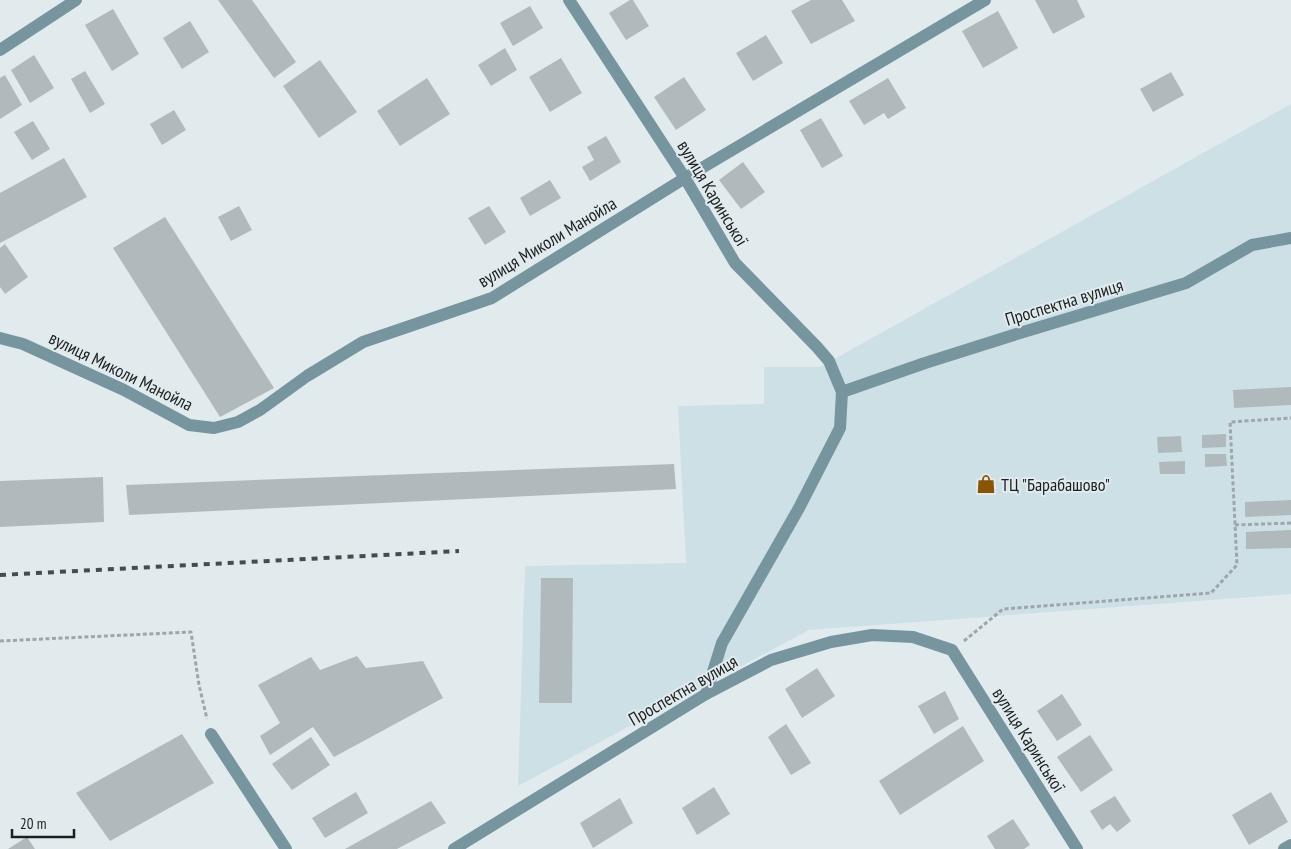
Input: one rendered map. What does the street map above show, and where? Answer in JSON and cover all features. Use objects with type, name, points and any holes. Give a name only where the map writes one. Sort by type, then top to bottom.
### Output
[{"type":"street","points":[[0,50],[76,0]]},
{"type":"street","name":"вулиця Каринської","points":[[569,0],[685,178],[735,263],[817,347],[828,361],[842,392]]},
{"type":"street","name":"вулиця Миколи Манойла","points":[[0,338],[23,344],[48,355],[124,390],[189,425],[214,428],[238,422],[260,410],[307,376],[363,342],[492,298],[685,178],[985,0]]},
{"type":"street","name":"Проспектна вулиця","points":[[842,392],[925,363],[1186,283],[1252,245],[1291,238]]},
{"type":"street","points":[[706,694],[722,643],[799,508],[840,428],[842,392]]},
{"type":"street","name":"Проспектна вулиця","points":[[454,849],[706,694],[771,660],[832,642],[872,635],[913,637],[952,650]]},
{"type":"street","name":"вулиця Каринської","points":[[952,650],[1077,849]]},
{"type":"street","points":[[211,734],[286,849]]},
{"type":"street","points":[[1284,849],[1291,845]]},
{"type":"path","points":[[952,650],[1003,609],[1211,593],[1237,565],[1230,422],[1291,418]]},
{"type":"path","points":[[1235,525],[1291,523]]},
{"type":"path","points":[[0,642],[191,632],[199,685],[211,734]]},
{"type":"shaded area","name":"ТЦ \"Барабашово\"","points":[[1291,104],[1291,594],[809,630],[518,786],[525,566],[686,563],[678,406],[764,404],[764,367],[820,367]]},
{"type":"building","points":[[218,0],[252,0],[296,62],[274,78]]},
{"type":"building","points":[[633,0],[649,26],[626,40],[609,13]]},
{"type":"building","points":[[811,0],[842,0],[855,21],[811,44],[791,11]]},
{"type":"building","points":[[1035,0],[1077,0],[1085,17],[1053,34]]},
{"type":"building","points":[[530,6],[543,28],[513,46],[500,23]]},
{"type":"building","points":[[113,9],[139,54],[112,71],[85,25]]},
{"type":"building","points":[[998,11],[1018,48],[983,68],[962,31]]},
{"type":"building","points":[[190,21],[209,52],[182,69],[163,38]]},
{"type":"building","points":[[766,35],[783,63],[753,81],[736,53]]},
{"type":"building","points":[[505,48],[517,70],[491,86],[478,65]]},
{"type":"building","points":[[34,55],[54,88],[30,103],[11,70]]},
{"type":"building","points":[[561,58],[582,93],[550,112],[529,77]]},
{"type":"building","points":[[320,60],[357,112],[319,138],[283,86]]},
{"type":"building","points":[[85,71],[105,104],[90,113],[71,79]]},
{"type":"building","points":[[1171,72],[1184,95],[1153,112],[1140,89]]},
{"type":"building","points":[[5,75],[22,105],[0,119],[0,78]]},
{"type":"building","points":[[684,77],[706,110],[676,130],[654,97]]},
{"type":"building","points":[[427,78],[450,114],[400,146],[377,111]]},
{"type":"building","points":[[888,78],[906,108],[888,119],[884,113],[864,125],[849,101]]},
{"type":"building","points":[[174,110],[186,130],[162,145],[150,124]]},
{"type":"building","points":[[821,118],[843,156],[822,168],[800,130]]},
{"type":"building","points":[[33,121],[50,149],[32,160],[14,132]]},
{"type":"building","points":[[606,136],[621,162],[590,181],[582,167],[594,160],[587,147]]},
{"type":"building","points":[[64,158],[87,197],[0,243],[0,193]]},
{"type":"building","points":[[743,162],[765,192],[741,209],[719,180]]},
{"type":"building","points":[[550,180],[561,198],[530,216],[520,198]]},
{"type":"building","points":[[239,206],[252,230],[231,241],[218,217]]},
{"type":"building","points":[[489,206],[506,232],[485,245],[468,218]]},
{"type":"building","points":[[165,217],[274,388],[220,417],[113,248]]},
{"type":"building","points":[[5,244],[28,277],[5,294],[0,287],[0,248]]},
{"type":"building","points":[[1291,387],[1291,405],[1234,408],[1233,390]]},
{"type":"building","points":[[1226,434],[1226,447],[1202,448],[1202,435]]},
{"type":"building","points":[[1181,436],[1182,452],[1158,453],[1157,437]]},
{"type":"building","points":[[1205,454],[1226,454],[1227,466],[1205,467]]},
{"type":"building","points":[[1185,461],[1185,474],[1160,474],[1159,462]]},
{"type":"building","points":[[674,464],[676,489],[129,515],[126,485]]},
{"type":"building","points":[[103,477],[104,522],[0,527],[0,481]]},
{"type":"building","points":[[1291,500],[1291,515],[1245,517],[1245,502]]},
{"type":"building","points":[[1291,530],[1291,548],[1246,549],[1246,532]]},
{"type":"building","points":[[541,578],[573,578],[572,703],[539,703]]},
{"type":"building","points":[[357,656],[366,668],[423,661],[443,698],[334,757],[313,727],[270,755],[260,736],[280,723],[258,685],[311,657],[320,670]]},
{"type":"building","points":[[817,668],[835,696],[802,718],[785,689]]},
{"type":"building","points":[[945,691],[959,719],[934,734],[918,706]]},
{"type":"building","points":[[1062,694],[1082,725],[1057,741],[1037,711]]},
{"type":"building","points":[[786,724],[811,763],[791,775],[768,737]]},
{"type":"building","points":[[963,726],[984,761],[900,815],[879,781]]},
{"type":"building","points":[[182,734],[214,783],[110,841],[76,793]]},
{"type":"building","points":[[1090,735],[1113,770],[1081,792],[1057,757]]},
{"type":"building","points":[[311,737],[330,765],[292,790],[272,764]]},
{"type":"building","points":[[714,787],[730,814],[697,835],[682,808]]},
{"type":"building","points":[[356,792],[368,813],[325,838],[312,818]]},
{"type":"building","points":[[1271,792],[1288,822],[1249,845],[1232,815]]},
{"type":"building","points":[[1115,796],[1131,821],[1117,832],[1110,824],[1102,830],[1090,811]]},
{"type":"building","points":[[620,798],[633,823],[593,848],[580,823]]},
{"type":"building","points":[[431,801],[446,823],[397,849],[345,849]]},
{"type":"building","points":[[1013,819],[1030,845],[1024,849],[995,849],[987,836]]},
{"type":"building","points":[[27,837],[35,849],[8,849]]},
{"type":"railway","points":[[0,575],[459,551]]},
{"type":"place","name":"ТЦ \"Барабашово\"","points":[[986,484]]}]
